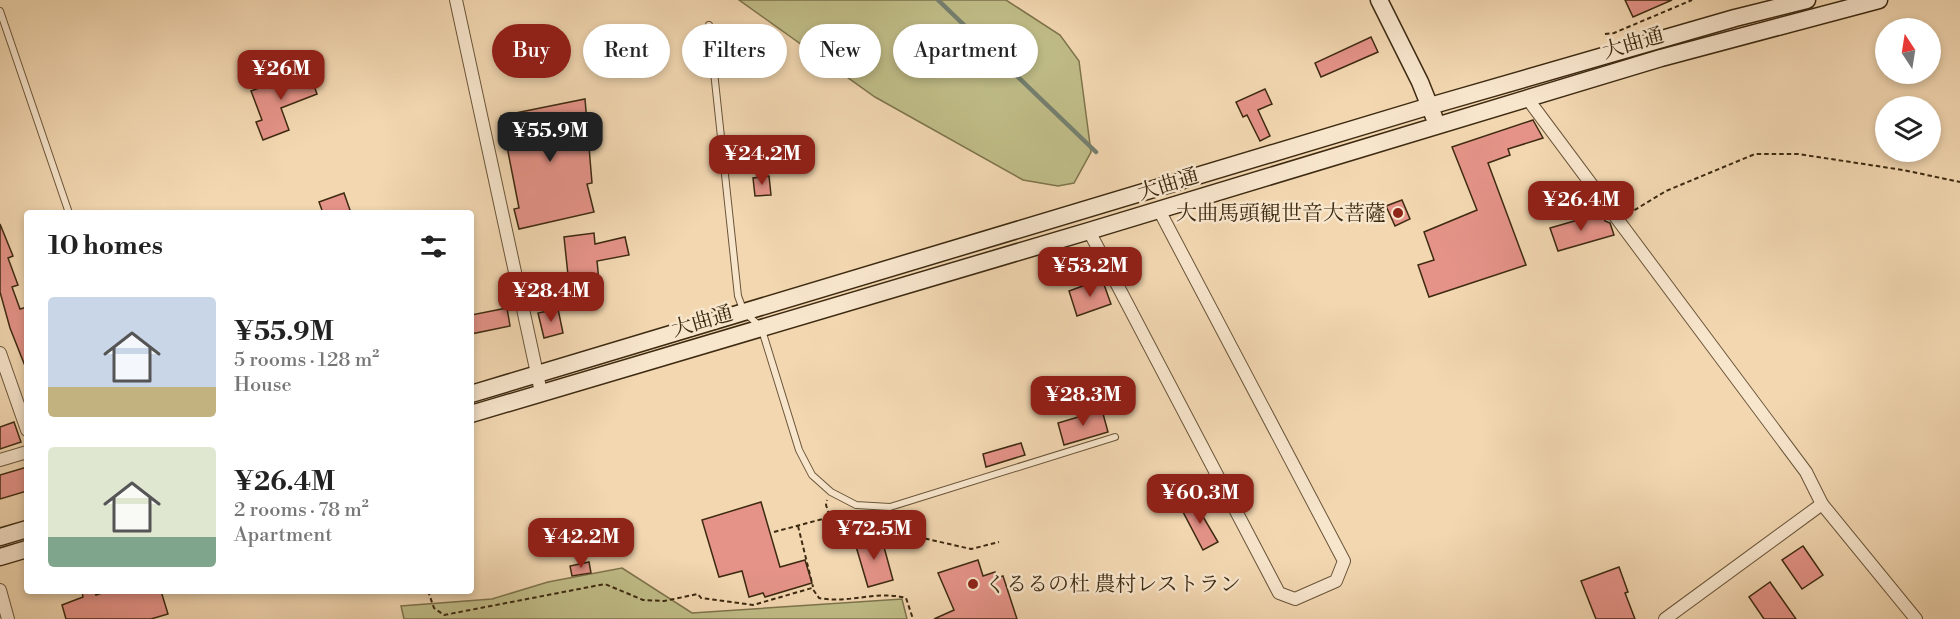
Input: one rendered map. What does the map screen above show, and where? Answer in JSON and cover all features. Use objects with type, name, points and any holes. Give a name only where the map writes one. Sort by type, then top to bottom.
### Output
[{"type":"main road","points":[[1379,0],[1430,106],[1437,126]]},
{"type":"main road","name":"大曲通","points":[[474,393],[1430,106],[1735,18],[1807,0]]},
{"type":"main road","name":"大曲通","points":[[474,413],[1089,231],[1527,98],[1745,34],[1878,0]]},
{"type":"main road","points":[[0,537],[24,530]]},
{"type":"main road","points":[[0,557],[24,550]]},
{"type":"street","points":[[456,0],[541,392]]},
{"type":"street","points":[[1527,98],[1806,472],[1822,504],[1916,619]]},
{"type":"street","points":[[1089,231],[1279,593],[1295,599],[1336,580],[1344,561],[1158,210]]},
{"type":"street","points":[[0,352],[24,421]]},
{"type":"street","points":[[0,460],[24,453]]},
{"type":"street","points":[[1665,619],[1822,504]]},
{"type":"street","points":[[0,590],[8,619]]},
{"type":"lane","points":[[0,10],[68,210]]},
{"type":"lane","points":[[715,78],[738,296],[744,312],[761,327],[799,450],[812,475],[831,492],[856,505],[890,507],[1114,437]]},
{"type":"path","points":[[1605,34],[1614,33],[1692,0]]},
{"type":"path","points":[[1618,220],[1666,190],[1755,154],[1797,154],[1903,170],[1960,182]]},
{"type":"path","points":[[830,517],[826,505],[831,492]]},
{"type":"path","points":[[774,532],[830,517],[971,549],[999,542]]},
{"type":"path","points":[[798,526],[812,588],[819,598],[832,600],[889,594],[906,598],[913,619]]},
{"type":"path","points":[[429,594],[434,608],[444,615],[605,584],[643,600],[664,601],[698,594],[701,598],[753,605],[812,588]]},
{"type":"shaded area","points":[[739,0],[1006,0],[1060,35],[1079,61],[1091,152],[1074,183],[1058,186],[1023,180],[875,97],[848,78],[881,78],[881,24],[799,24],[799,43],[787,34],[787,24],[773,24]]},
{"type":"shaded area","points":[[622,568],[692,613],[902,599],[907,619],[404,619],[401,606],[492,599],[548,582]]},
{"type":"building","points":[[1625,0],[1672,0],[1633,17]]},
{"type":"building","points":[[1371,37],[1378,52],[1321,77],[1315,63]]},
{"type":"building","points":[[308,69],[317,94],[281,108],[289,130],[263,140],[256,122],[262,120],[251,91]]},
{"type":"building","points":[[1265,89],[1272,104],[1258,110],[1270,136],[1260,141],[1247,115],[1243,117],[1236,102]]},
{"type":"building","points":[[585,99],[592,183],[587,184],[594,212],[519,229],[514,209],[519,208],[501,116]]},
{"type":"building","points":[[1533,120],[1543,138],[1508,149],[1510,155],[1488,163],[1526,265],[1429,297],[1418,265],[1434,260],[1424,232],[1477,210],[1452,147]]},
{"type":"building","points":[[769,176],[771,195],[755,196],[753,178]]},
{"type":"building","points":[[344,193],[350,210],[322,210],[319,202]]},
{"type":"building","name":"大曲馬頭観世音大菩薩","points":[[1402,200],[1410,219],[1395,226],[1386,206]]},
{"type":"building","points":[[1602,213],[1605,221],[1610,223],[1614,235],[1558,251],[1550,228]]},
{"type":"building","points":[[0,224],[13,256],[8,258],[18,285],[12,287],[20,309],[24,308],[24,363],[10,328],[0,292]]},
{"type":"building","points":[[594,233],[595,244],[625,237],[629,255],[597,261],[600,291],[570,294],[564,237]]},
{"type":"building","points":[[1102,279],[1111,304],[1077,316],[1069,291]]},
{"type":"building","points":[[507,308],[510,326],[474,333],[474,314]]},
{"type":"building","points":[[558,309],[563,333],[544,338],[538,313]]},
{"type":"building","points":[[1102,410],[1108,432],[1064,445],[1058,423]]},
{"type":"building","points":[[14,422],[21,442],[0,449],[0,427]]},
{"type":"building","points":[[1021,443],[1025,455],[986,467],[983,454]]},
{"type":"building","points":[[24,468],[24,492],[0,499],[0,475]]},
{"type":"building","points":[[1200,501],[1206,512],[1202,515],[1218,542],[1203,550],[1182,510]]},
{"type":"building","points":[[761,502],[780,567],[805,560],[812,583],[765,597],[763,593],[749,597],[742,571],[719,577],[702,520]]},
{"type":"building","points":[[881,536],[893,580],[868,587],[855,543]]},
{"type":"building","points":[[1803,546],[1823,575],[1802,589],[1782,560]]},
{"type":"building","name":"くるるの杜 農村レストラン","points":[[978,560],[983,576],[995,572],[997,578],[1003,576],[1017,619],[934,619],[954,610],[938,573]]},
{"type":"building","points":[[589,562],[591,573],[572,576],[570,566]]},
{"type":"building","points":[[1619,567],[1628,592],[1625,593],[1635,619],[1596,619],[1581,581]]},
{"type":"building","points":[[1770,582],[1796,619],[1764,619],[1749,597]]},
{"type":"building","points":[[82,594],[162,594],[168,614],[151,619],[66,619],[62,605],[83,597]]},
{"type":"waterway","points":[[938,0],[1096,152]]},
{"type":"place","name":"大曲馬頭観世音大菩薩","points":[[1398,213]]},
{"type":"place","name":"くるるの杜 農村レストラン","points":[[973,584]]}]
